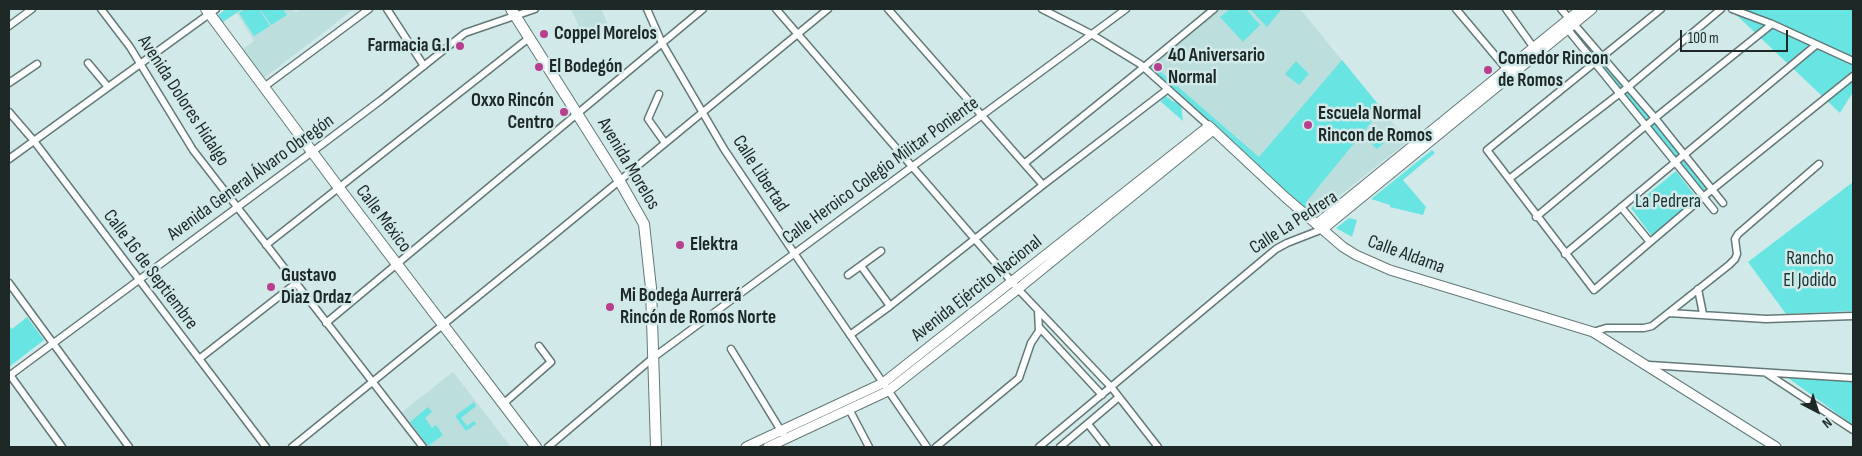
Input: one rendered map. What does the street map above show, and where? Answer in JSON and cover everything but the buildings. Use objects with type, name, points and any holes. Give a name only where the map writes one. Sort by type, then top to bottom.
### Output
[{"type":"main road","name":"Calle La Pedrera","points":[[1320,226],[1568,24],[1581,9]]},
{"type":"main road","name":"Calle La Pedrera","points":[[1509,72],[1534,48],[1592,9]]},
{"type":"main road","name":"Calle México","points":[[211,10],[312,152],[536,447]]},
{"type":"main road","name":"Avenida Morelos","points":[[513,12],[619,180],[646,230],[651,288],[656,447]]},
{"type":"main road","name":"Calle Aldama","points":[[1211,128],[1285,197],[1344,248],[1378,265],[1593,332],[1649,365],[1776,447]]},
{"type":"main road","name":"Avenida Ejército Nacional","points":[[768,447],[888,391],[1211,128]]},
{"type":"main road","name":"Avenida Ejército Nacional","points":[[746,447],[883,383],[1015,286]]},
{"type":"street","points":[[9,26],[32,9]]},
{"type":"street","name":"Avenida Dolores Hidalgo","points":[[101,9],[130,47],[193,150],[423,447]]},
{"type":"street","points":[[264,87],[369,9]]},
{"type":"street","points":[[387,9],[424,66]]},
{"type":"street","name":"Avenida General Álvaro Obregón","points":[[9,375],[312,152],[465,33],[513,12],[535,9]]},
{"type":"street","name":"Calle Libertad","points":[[647,9],[662,43],[724,149],[927,447]]},
{"type":"street","points":[[326,323],[703,9]]},
{"type":"street","points":[[776,9],[1015,286],[1112,388],[1158,447]]},
{"type":"street","points":[[292,447],[443,326],[828,9]]},
{"type":"street","points":[[888,9],[1043,185]]},
{"type":"street","name":"Calle Aldama","points":[[1042,9],[1091,34],[1144,67],[1211,128]]},
{"type":"street","name":"Calle Heroico Colegio Militar Poniente","points":[[548,447],[654,357],[1126,9]]},
{"type":"street","points":[[1024,163],[1214,9]]},
{"type":"street","points":[[1456,9],[1509,72]]},
{"type":"street","points":[[1506,9],[1534,48]]},
{"type":"street","points":[[1562,9],[1568,24],[1594,62],[1714,210]]},
{"type":"street","points":[[1661,9],[1487,150],[1536,217],[1594,290],[1703,197],[1853,76]]},
{"type":"street","points":[[1509,179],[1628,87],[1720,9]]},
{"type":"street","points":[[1732,9],[1772,24],[1853,61]]},
{"type":"street","points":[[9,159],[211,10]]},
{"type":"street","points":[[1568,24],[1602,56],[1655,118],[1723,203]]},
{"type":"street","points":[[1536,217],[1772,24]]},
{"type":"street","points":[[266,245],[529,38]]},
{"type":"street","points":[[1565,254],[1816,45]]},
{"type":"street","points":[[88,63],[108,87]]},
{"type":"street","points":[[9,84],[37,64]]},
{"type":"street","points":[[850,335],[890,306],[1168,89]]},
{"type":"street","points":[[659,94],[648,119],[665,143]]},
{"type":"street","name":"Calle 16 de Septiembre","points":[[9,112],[34,141],[266,447]]},
{"type":"street","points":[[1593,332],[1606,328],[1644,328],[1652,326],[1730,265],[1736,258],[1734,239],[1738,234],[1820,164]]},
{"type":"street","points":[[1621,207],[1650,242]]},
{"type":"street","name":"Calle La Pedrera","points":[[1039,447],[1112,388],[1276,249],[1320,226]]},
{"type":"street","points":[[848,275],[881,251]]},
{"type":"street","points":[[861,266],[890,306]]},
{"type":"street","points":[[9,283],[129,447]]},
{"type":"street","points":[[199,359],[296,284]]},
{"type":"street","points":[[1698,289],[1703,314]]},
{"type":"street","points":[[936,447],[1019,378],[1031,343],[1040,327],[1038,310]]},
{"type":"street","points":[[1669,312],[1766,319],[1853,316]]},
{"type":"street","points":[[1040,327],[1102,395]]},
{"type":"street","points":[[503,404],[551,362],[539,346]]},
{"type":"street","points":[[731,349],[786,439]]},
{"type":"street","points":[[1073,364],[1084,358]]},
{"type":"street","points":[[1649,365],[1853,378]]},
{"type":"street","points":[[1765,372],[1853,430]]},
{"type":"street","points":[[9,375],[62,447]]},
{"type":"street","points":[[1060,447],[1119,397]]},
{"type":"street","points":[[849,409],[869,447]]},
{"type":"street","points":[[1088,424],[1106,447]]},
{"type":"shaded area","points":[[226,9],[292,9],[296,12],[301,9],[354,9],[264,78],[243,49],[254,41],[237,13],[223,22],[218,15]]},
{"type":"shaded area","points":[[571,9],[601,9],[608,25],[597,31],[599,36],[586,42]]},
{"type":"shaded area","name":"Escuela Normal Rincon de Romos","points":[[1218,9],[1300,9],[1408,141],[1318,213],[1307,201],[1153,65]]},
{"type":"shaded area","points":[[453,372],[511,447],[429,447],[402,412]]},
{"type":"green space","points":[[226,9],[242,9],[223,22],[218,15]]},
{"type":"green space","points":[[245,9],[259,9],[270,26],[254,36],[239,13]]},
{"type":"green space","points":[[260,9],[283,9],[287,15],[271,25]]},
{"type":"green space","points":[[1230,9],[1246,9],[1260,25],[1243,42],[1220,17]]},
{"type":"green space","points":[[1250,9],[1280,9],[1281,10],[1267,27]]},
{"type":"green space","points":[[1730,9],[1853,9],[1853,92],[1840,113]]},
{"type":"green space","points":[[1576,27],[1712,192],[1706,197],[1573,30]]},
{"type":"green space","points":[[1342,60],[1382,109],[1307,201],[1323,217],[1318,222],[1149,69],[1153,65],[1259,157]]},
{"type":"green space","points":[[1296,61],[1309,74],[1299,85],[1285,74]]},
{"type":"green space","points":[[1166,96],[1172,101],[1181,104],[1183,121],[1160,101]]},
{"type":"green space","points":[[1371,131],[1384,143],[1377,149],[1365,137]]},
{"type":"green space","points":[[1432,150],[1435,153],[1403,180],[1426,207],[1423,215],[1390,207],[1390,205],[1371,199]]},
{"type":"green space","name":"La Pedrera","points":[[1676,171],[1700,202],[1654,239],[1631,208]]},
{"type":"green space","name":"Rancho El Jodido","points":[[1853,182],[1853,311],[1786,314],[1748,262]]},
{"type":"green space","points":[[1349,218],[1357,220],[1352,237],[1336,228]]},
{"type":"green space","points":[[27,317],[44,340],[9,367],[9,326],[12,329]]},
{"type":"green space","points":[[1784,375],[1853,380],[1853,425]]},
{"type":"green space","points":[[474,402],[476,406],[461,418],[467,426],[474,421],[476,424],[466,431],[455,416]]},
{"type":"green space","points":[[428,407],[432,412],[425,418],[432,428],[436,425],[443,435],[428,446],[410,422]]},
{"type":"place","name":"Coppel Morelos","points":[[544,34]]},
{"type":"place","name":"Farmacia G.I","points":[[460,46]]},
{"type":"place","name":"El Bodegón","points":[[539,67]]},
{"type":"place","name":"40 Aniversario Normal","points":[[1158,67]]},
{"type":"place","name":"Comedor Rincon de Romos","points":[[1488,70]]},
{"type":"place","name":"Oxxo Rincón Centro","points":[[564,112]]},
{"type":"place","name":"Escuela Normal Rincon de Romos","points":[[1308,125]]},
{"type":"place","name":"Elektra","points":[[680,245]]},
{"type":"place","name":"Gustavo Diaz Ordaz","points":[[271,287]]},
{"type":"place","name":"Mi Bodega Aurrerá Rincón de Romos Norte","points":[[610,307]]}]
